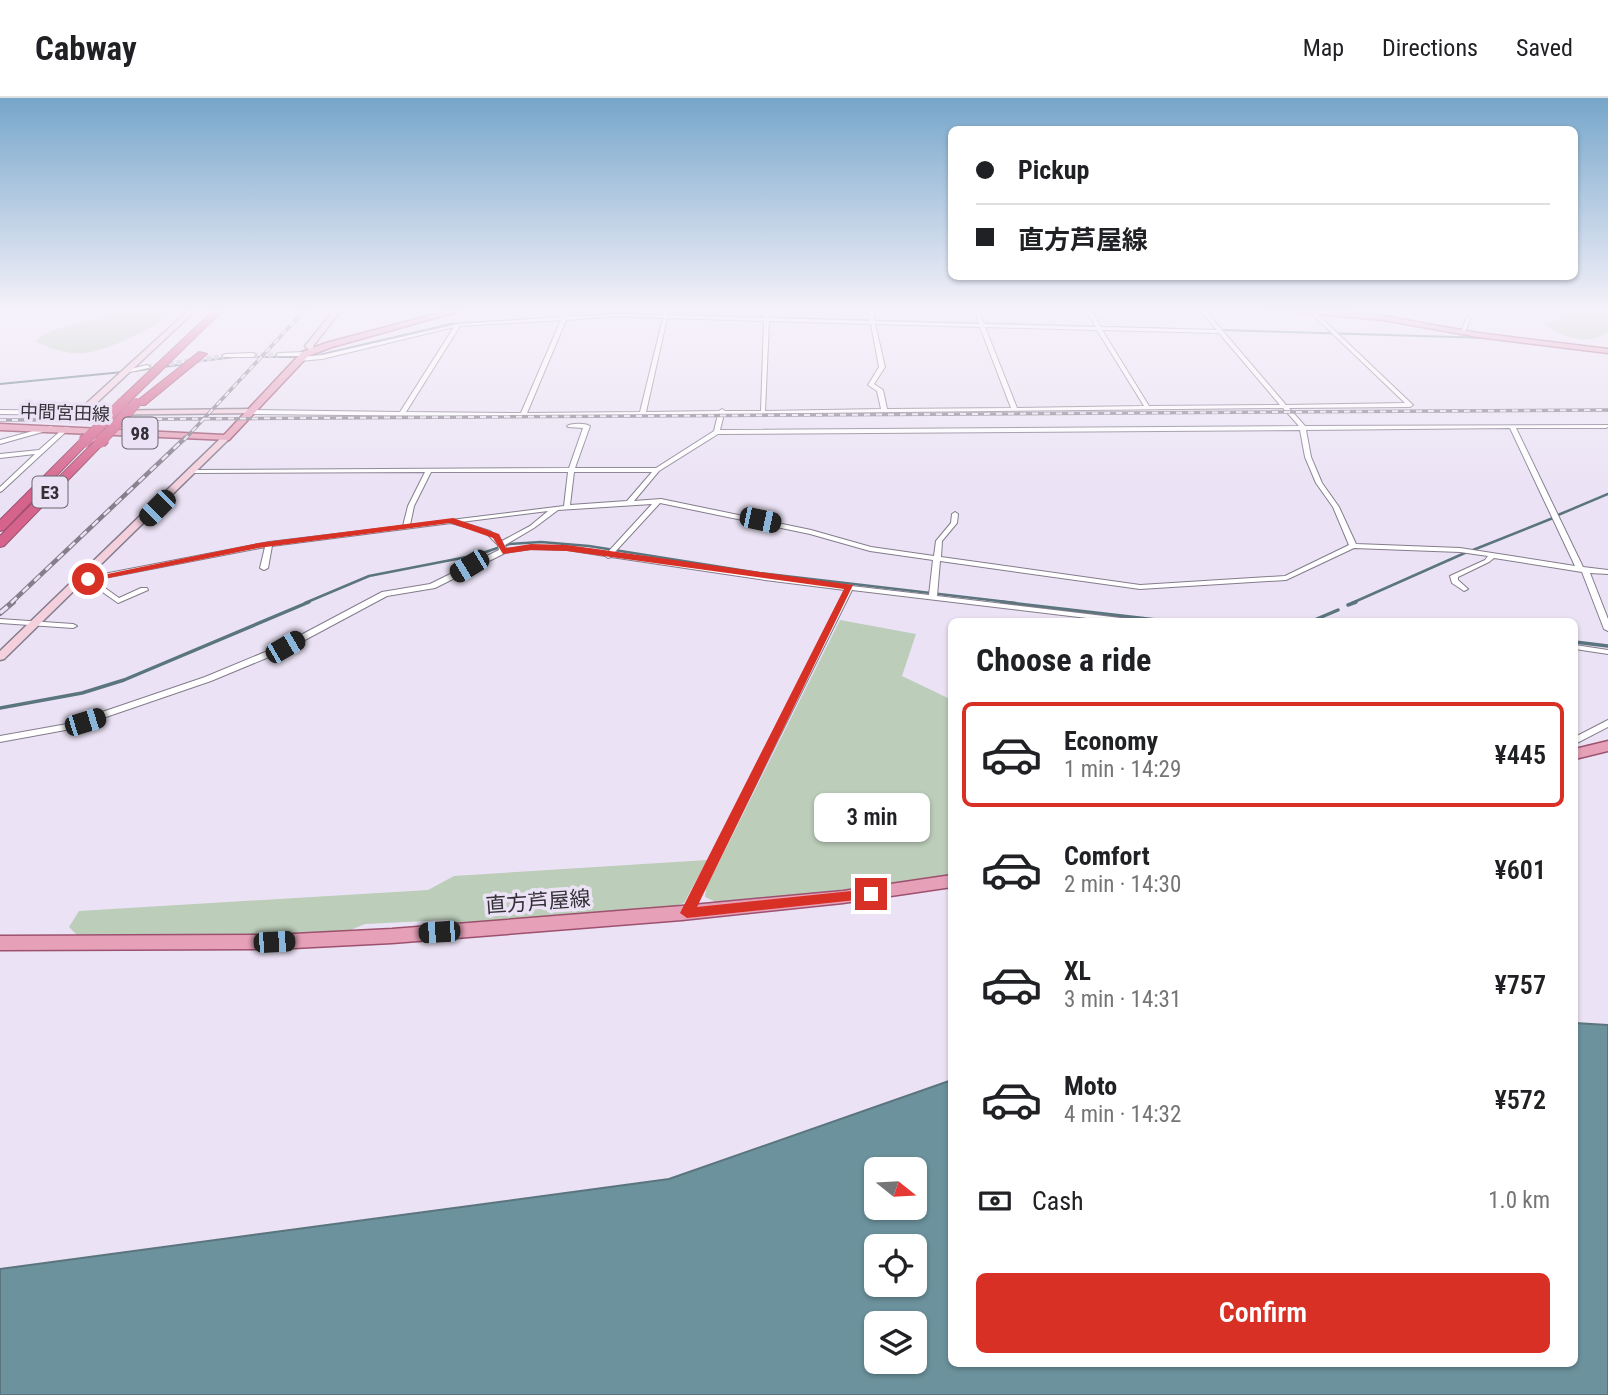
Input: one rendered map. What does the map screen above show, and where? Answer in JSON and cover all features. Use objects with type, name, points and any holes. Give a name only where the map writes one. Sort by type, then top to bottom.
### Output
[{"type":"highway","name":"E3","points":[[0,527],[157,370]]},
{"type":"highway","name":"E3","points":[[0,543],[172,370]]},
{"type":"highway","points":[[139,403],[182,370]]},
{"type":"main road","points":[[226,438],[291,370]]},
{"type":"main road","name":"中間宮田線","points":[[0,427],[67,428],[226,438]]},
{"type":"main road","points":[[1578,753],[1608,746]]},
{"type":"main road","name":"直方芦屋線","points":[[0,943],[274,942],[687,913],[857,896],[948,882]]},
{"type":"street","points":[[81,412],[125,371],[136,370]]},
{"type":"street","points":[[402,414],[430,370]]},
{"type":"street","points":[[523,415],[543,370]]},
{"type":"street","points":[[643,412],[653,370]]},
{"type":"street","points":[[762,410],[764,370]]},
{"type":"street","points":[[880,370],[871,385],[880,390],[884,409]]},
{"type":"street","points":[[999,370],[1014,408]]},
{"type":"street","points":[[1124,370],[1147,407]]},
{"type":"street","points":[[1251,370],[1303,428],[1308,457],[1319,483],[1336,507],[1353,546]]},
{"type":"street","points":[[0,412],[251,411],[523,415],[762,410],[1410,405],[1373,370]]},
{"type":"street","points":[[717,432],[722,411]]},
{"type":"street","points":[[1596,419],[1607,427]]},
{"type":"street","points":[[567,507],[571,470],[587,426],[570,426]]},
{"type":"street","points":[[1512,427],[1608,629]]},
{"type":"street","points":[[631,502],[657,470],[717,432],[1607,427]]},
{"type":"street","points":[[0,442],[53,428]]},
{"type":"street","points":[[0,490],[67,428]]},
{"type":"street","points":[[0,657],[85,580],[226,438]]},
{"type":"street","points":[[0,456],[40,452]]},
{"type":"street","points":[[194,471],[657,470]]},
{"type":"street","points":[[406,526],[411,506],[429,471]]},
{"type":"street","points":[[85,580],[269,544],[556,508],[658,501],[811,532],[870,549],[1106,584],[1175,586],[1286,578],[1353,546],[1460,550],[1608,572]]},
{"type":"street","points":[[608,556],[658,501]]},
{"type":"street","points":[[0,739],[68,727],[208,679],[285,647],[385,594],[432,586],[502,547],[556,508]]},
{"type":"street","points":[[933,596],[939,541],[954,523],[955,514]]},
{"type":"street","points":[[450,520],[488,532],[502,547],[547,546],[933,596],[1006,609],[1098,618]]},
{"type":"street","points":[[264,568],[269,544]]},
{"type":"street","points":[[1464,589],[1455,581],[1454,576],[1487,561],[1493,555]]},
{"type":"street","points":[[85,580],[118,601],[144,590]]},
{"type":"street","points":[[687,913],[850,587]]},
{"type":"street","points":[[0,621],[73,626]]},
{"type":"street","points":[[1578,647],[1608,652]]},
{"type":"street","points":[[1578,739],[1608,723]]},
{"type":"green space","points":[[840,620],[916,634],[902,676],[948,698],[948,877],[720,904],[705,897],[706,888]]},
{"type":"green space","points":[[707,860],[684,903],[666,909],[450,925],[448,920],[365,924],[343,933],[78,936],[69,927],[79,911],[428,890],[454,876]]},
{"type":"water","points":[[1578,1023],[1608,1025],[1608,1395],[0,1395],[0,1269],[669,1179],[948,1081],[948,1367],[1578,1367]]},
{"type":"waterway","points":[[134,371],[144,370]]},
{"type":"waterway","points":[[0,384],[123,372]]},
{"type":"waterway","points":[[1558,515],[1608,494]]},
{"type":"waterway","points":[[1473,550],[1553,518]]},
{"type":"waterway","points":[[305,603],[369,576],[477,555],[509,544],[541,542],[589,546],[759,573],[1016,603]]},
{"type":"waterway","points":[[1352,603],[1467,552]]},
{"type":"waterway","points":[[0,708],[82,693],[124,680],[309,602]]},
{"type":"waterway","points":[[1001,602],[1139,618]]},
{"type":"waterway","points":[[1348,605],[1356,602]]},
{"type":"waterway","points":[[1319,618],[1338,610]]},
{"type":"waterway","points":[[1578,642],[1608,646]]},
{"type":"railway","points":[[204,419],[250,370]]},
{"type":"railway","points":[[204,419],[1608,410]]},
{"type":"railway","points":[[0,420],[204,419]]},
{"type":"railway","points":[[184,440],[204,419]]},
{"type":"railway","points":[[11,603],[185,438]]},
{"type":"railway","points":[[0,613],[13,602]]},
{"type":"route","points":[[88,579],[258,545],[450,520],[496,536],[503,551],[547,546],[567,548],[765,578],[850,587],[687,913],[871,894]]}]
